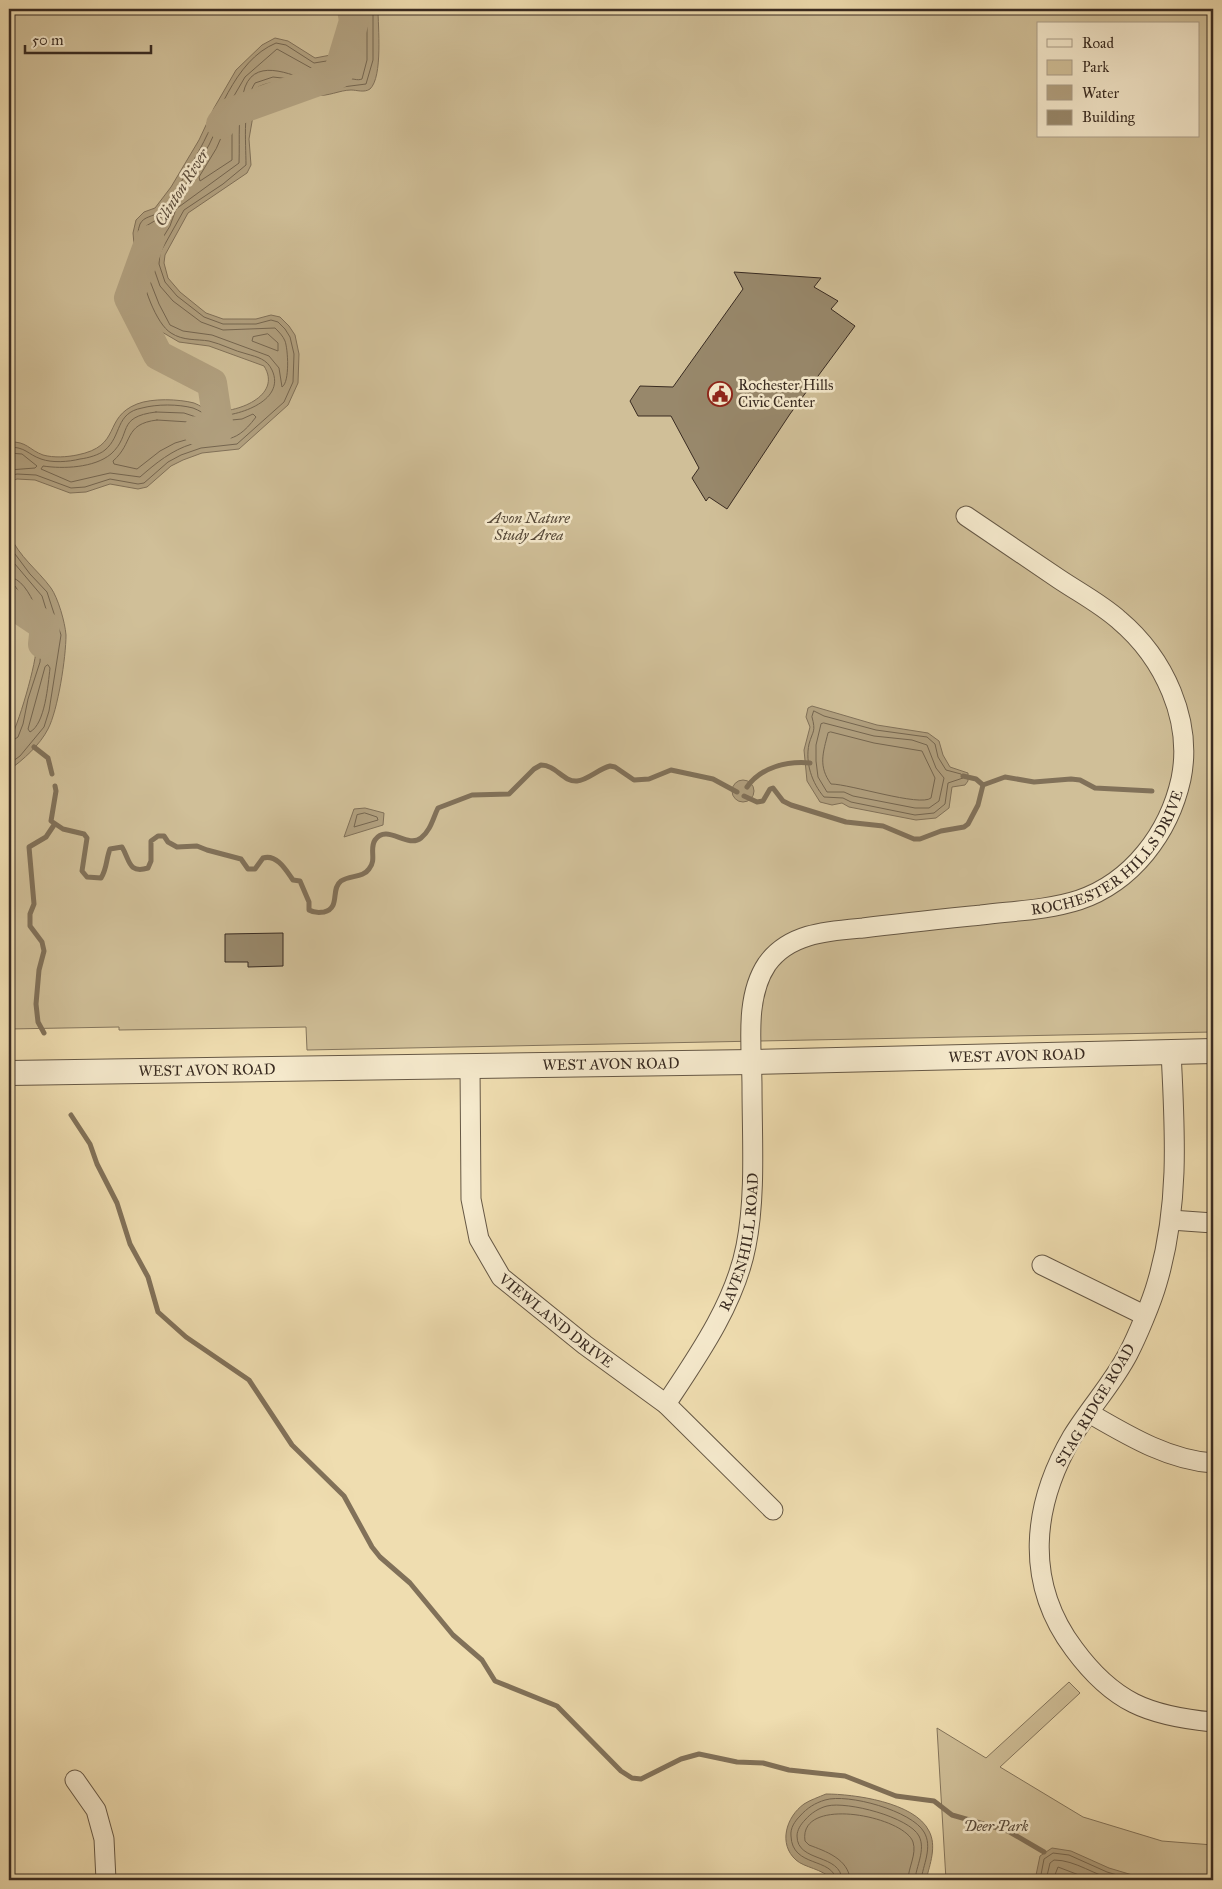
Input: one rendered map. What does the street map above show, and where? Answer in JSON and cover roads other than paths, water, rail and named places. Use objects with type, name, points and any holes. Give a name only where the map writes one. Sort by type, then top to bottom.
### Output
[{"type":"street","name":"ROCHESTER HILLS DRIVE","points":[[752,1062],[752,1014],[758,984],[768,964],[788,945],[823,932],[1030,910],[1080,900],[1106,887],[1130,869],[1156,839],[1174,804],[1182,773],[1181,726],[1169,686],[1148,649],[1136,635],[1105,609],[966,516]]},
{"type":"street","name":"WEST AVON ROAD","points":[[9,1073],[752,1062],[1213,1051]]},
{"type":"street","name":"STAG RIDGE ROAD","points":[[1171,1052],[1176,1158],[1171,1220],[1157,1284],[1128,1354],[1072,1438],[1052,1477],[1040,1522],[1039,1554],[1042,1584],[1052,1610],[1069,1642],[1086,1665],[1112,1690],[1142,1709],[1213,1722]]},
{"type":"street","name":"RAVENHILL ROAD","points":[[666,1404],[692,1365],[735,1285],[746,1245],[751,1183],[752,1062]]},
{"type":"street","name":"VIEWLAND DRIVE","points":[[470,1066],[471,1199],[479,1239],[501,1277],[585,1345],[666,1404],[772,1510]]},
{"type":"street","points":[[1171,1220],[1213,1223]]},
{"type":"street","points":[[1042,1265],[1144,1315]]},
{"type":"street","points":[[1089,1413],[1154,1448],[1182,1457],[1213,1463]]},
{"type":"street","points":[[75,1780],[96,1810],[104,1839],[106,1880]]},
{"type":"water","points":[[343,9],[378,9],[377,74],[370,89],[363,91],[347,90],[317,95],[274,82],[258,87],[249,139],[251,165],[247,173],[188,213],[165,255],[164,263],[168,278],[180,292],[206,313],[223,319],[256,319],[271,315],[280,317],[289,326],[295,335],[299,354],[298,383],[288,405],[239,449],[202,453],[183,460],[171,466],[147,487],[138,489],[110,484],[86,492],[70,493],[35,480],[17,479],[9,482],[9,442],[24,444],[38,453],[47,456],[77,455],[91,451],[101,445],[107,439],[119,417],[126,410],[143,402],[173,400],[194,403],[211,411],[221,411],[244,406],[262,394],[267,386],[268,377],[264,366],[209,346],[179,342],[162,332],[149,309],[137,278],[133,233],[136,220],[144,212],[155,208],[171,187],[199,140],[214,108],[236,70],[262,45],[275,38],[288,41],[315,58],[336,54],[341,46]]},
{"type":"water","points":[[9,534],[18,550],[54,592],[61,610],[66,635],[61,683],[52,720],[45,735],[36,746],[9,770],[9,740],[13,734],[26,694],[34,664],[36,646],[27,615],[9,584]]},
{"type":"water","points":[[812,706],[877,725],[928,733],[939,741],[943,755],[950,767],[968,773],[968,781],[965,785],[952,787],[949,808],[936,818],[916,820],[849,807],[842,803],[832,805],[820,802],[807,781],[804,750],[810,727],[806,717],[808,708]]},
{"type":"water","points":[[743,780],[753,787],[754,791],[747,801],[743,802],[733,795],[732,791],[739,781]]},
{"type":"water","points":[[365,808],[384,813],[383,825],[344,837],[354,809]]},
{"type":"water","points":[[826,1794],[867,1798],[882,1802],[911,1813],[922,1821],[929,1831],[933,1849],[926,1880],[833,1880],[796,1860],[790,1854],[787,1846],[786,1831],[789,1823],[798,1809],[804,1804]]},
{"type":"water","points":[[1052,1848],[1071,1851],[1109,1868],[1149,1880],[1035,1880],[1040,1856]]},
{"type":"waterway","name":"Clinton River","points":[[221,124],[229,113],[338,74],[354,21],[352,9]]},
{"type":"waterway","name":"Clinton River","points":[[150,240],[129,298],[158,355],[212,383],[219,429],[198,431]]},
{"type":"waterway","name":"Clinton River","points":[[9,602],[45,626],[43,644]]},
{"type":"waterway","points":[[34,747],[48,758],[52,774]]},
{"type":"waterway","points":[[747,787],[767,770],[784,764],[810,763]]},
{"type":"waterway","points":[[55,786],[56,791],[51,821],[63,829],[84,834],[87,838],[82,871],[87,877],[101,878],[110,849],[122,847],[130,865],[137,869],[148,868],[151,861],[151,841],[158,836],[164,836],[168,842],[177,847],[197,846],[241,859],[248,869],[255,869],[263,858],[273,858],[281,864],[293,880],[300,881],[309,902],[309,910],[318,913],[329,910],[332,907],[336,889],[341,881],[363,874],[369,869],[372,862],[373,843],[380,835],[391,835],[415,841],[421,838],[427,831],[438,808],[472,795],[509,794],[534,769],[541,765],[551,768],[572,781],[585,779],[610,766],[615,767],[634,780],[649,779],[671,770],[713,779],[737,792]]},
{"type":"waterway","points":[[963,776],[976,779],[983,785]]},
{"type":"waterway","points":[[744,796],[757,802],[763,801],[770,789],[773,788],[783,801],[791,805],[846,822],[883,826],[914,839],[920,839],[941,831],[964,827],[968,824],[978,805],[983,785],[1005,777],[1034,782],[1071,779],[1080,780],[1095,788],[1152,791]]},
{"type":"waterway","points":[[44,1033],[38,1022],[36,1004],[39,970],[44,951],[42,942],[30,926],[30,914],[34,904],[29,847],[46,837],[54,825]]},
{"type":"waterway","points":[[71,1115],[90,1144],[97,1164],[117,1203],[130,1244],[148,1277],[158,1312],[186,1337],[249,1380],[292,1445],[344,1496],[372,1547],[380,1557],[410,1583],[453,1635],[482,1660],[495,1681],[557,1706],[621,1771],[632,1778],[641,1779],[681,1759],[699,1754],[737,1762],[763,1763],[789,1770],[845,1776],[896,1796],[934,1801],[952,1815],[1008,1831],[1044,1852]]},
{"type":"place","name":"Rochester Hills Civic Center","points":[[720,394]]},
{"type":"park label","name":"Avon Nature Study Area","points":[[529,526]]},
{"type":"park label","name":"Deer Park","points":[[996,1826]]}]
